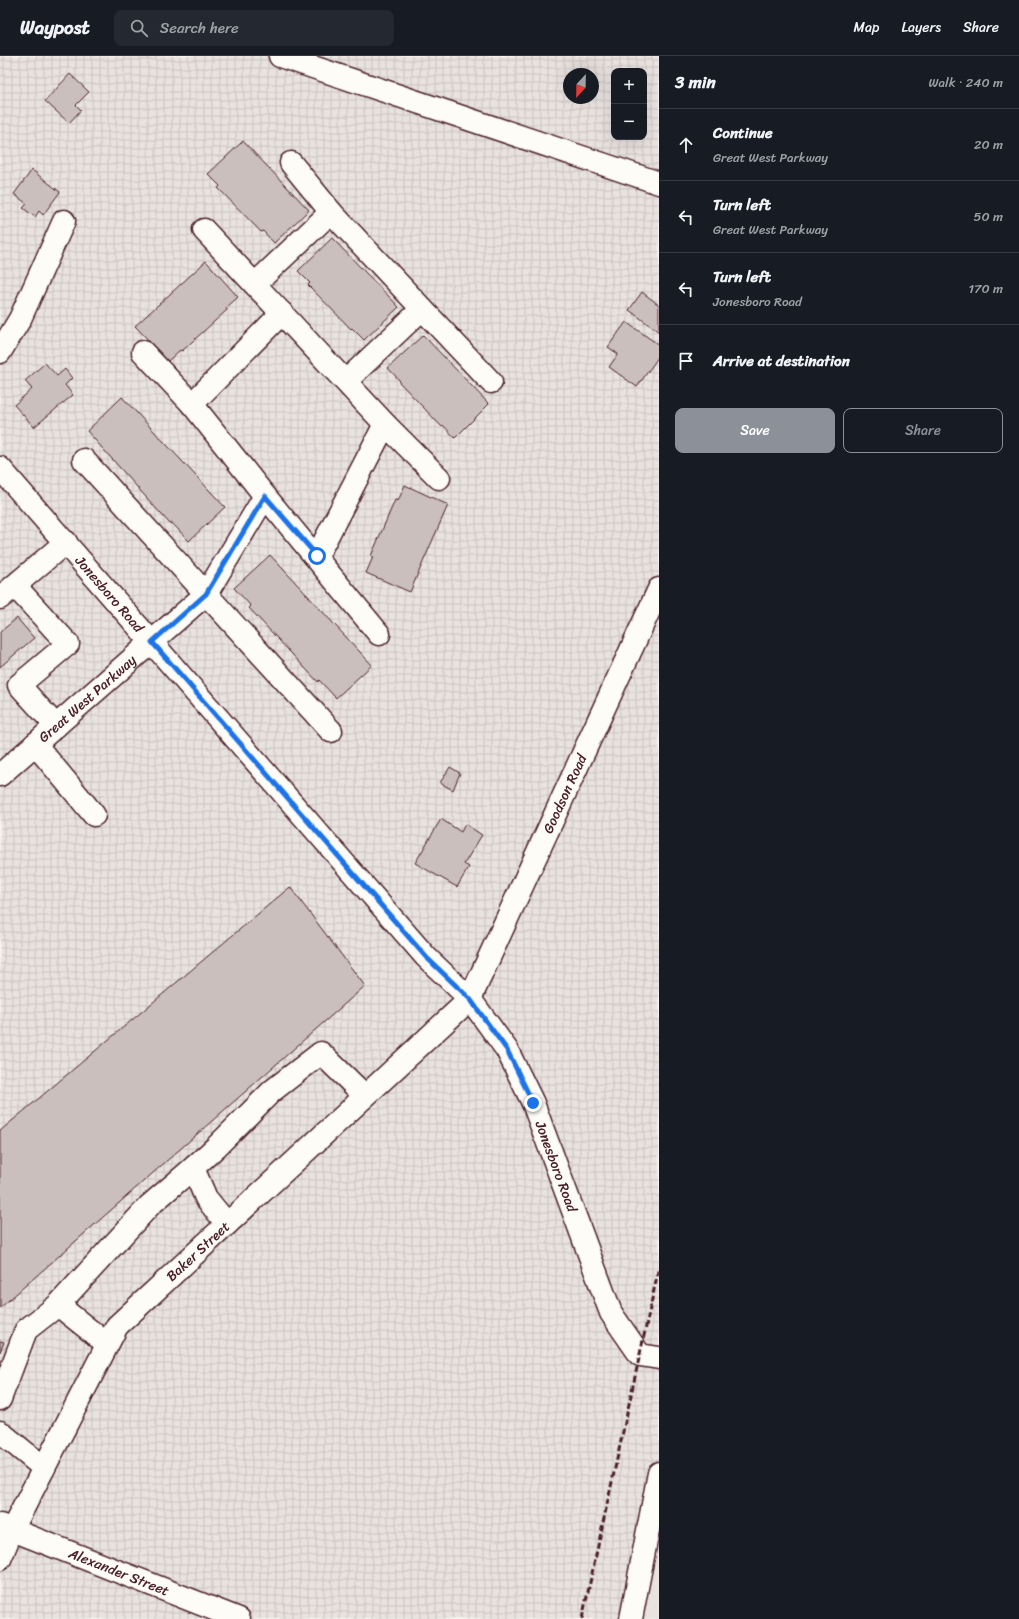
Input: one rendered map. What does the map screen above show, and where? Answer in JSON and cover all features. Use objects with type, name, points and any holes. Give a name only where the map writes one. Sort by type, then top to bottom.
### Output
[{"type":"street","points":[[280,56],[659,183]]},
{"type":"street","points":[[291,163],[332,212],[491,382]]},
{"type":"street","points":[[255,284],[332,212]]},
{"type":"street","points":[[0,352],[20,319],[64,221]]},
{"type":"street","points":[[204,230],[385,424],[439,478]]},
{"type":"street","points":[[346,381],[422,309]]},
{"type":"street","points":[[192,404],[282,313]]},
{"type":"street","points":[[143,352],[192,404],[265,496],[317,556],[379,634]]},
{"type":"street","points":[[317,556],[385,424]]},
{"type":"street","points":[[84,460],[331,731]]},
{"type":"street","name":"Jonesboro Road","points":[[0,468],[426,957],[470,999],[507,1050],[533,1103],[611,1313],[640,1355],[659,1358]]},
{"type":"street","name":"Great West Parkway","points":[[0,775],[206,594],[265,496]]},
{"type":"street","points":[[56,726],[19,685],[68,644],[8,592],[66,542]]},
{"type":"street","name":"Goodson Road","points":[[470,999],[659,589]]},
{"type":"street","points":[[35,744],[94,815]]},
{"type":"street","name":"Baker Street","points":[[0,1559],[6,1528],[44,1468],[116,1326],[470,999]]},
{"type":"street","points":[[0,1399],[26,1330],[58,1305],[150,1205],[216,1147],[272,1091],[321,1053],[365,1096]]},
{"type":"street","points":[[193,1168],[206,1198],[227,1224]]},
{"type":"street","points":[[58,1305],[108,1344]]},
{"type":"street","points":[[0,1432],[44,1468]]},
{"type":"street","points":[[631,1619],[659,1473]]},
{"type":"street","name":"Alexander Street","points":[[6,1528],[238,1619]]},
{"type":"shaded area","points":[[0,56],[659,56],[659,1520],[639,1619],[0,1619]]},
{"type":"shaded area","points":[[659,1520],[659,1619],[639,1619]]},
{"type":"building","points":[[70,74],[89,92],[76,105],[81,110],[69,123],[45,101]]},
{"type":"building","points":[[243,141],[309,210],[274,243],[263,231],[261,232],[218,188],[220,186],[208,174]]},
{"type":"building","points":[[32,170],[60,192],[43,215],[39,211],[35,217],[23,208],[27,204],[14,194]]},
{"type":"building","points":[[332,238],[399,307],[364,340],[352,328],[351,329],[308,285],[310,283],[298,271]]},
{"type":"building","points":[[206,261],[238,297],[226,308],[227,310],[182,351],[180,350],[168,361],[135,326]]},
{"type":"building","points":[[642,292],[659,305],[659,332],[629,310]]},
{"type":"building","points":[[626,322],[659,345],[659,356],[637,387],[609,367],[618,354],[608,347]]},
{"type":"building","points":[[423,335],[489,404],[455,438],[443,425],[442,427],[399,382],[400,381],[388,368]]},
{"type":"building","points":[[45,363],[57,376],[65,369],[72,378],[65,385],[73,395],[34,427],[14,405],[32,389],[25,381]]},
{"type":"building","points":[[122,397],[225,507],[189,541],[172,523],[170,524],[87,431]]},
{"type":"building","points":[[405,485],[448,505],[410,592],[366,573],[373,557],[371,556],[395,500],[398,501]]},
{"type":"building","points":[[270,555],[372,665],[336,698],[319,680],[318,682],[249,608],[251,606],[234,588]]},
{"type":"building","points":[[17,618],[34,638],[0,667],[0,632]]},
{"type":"building","points":[[450,767],[460,773],[453,790],[440,783]]},
{"type":"building","points":[[441,819],[461,832],[465,824],[482,835],[464,864],[469,867],[457,887],[415,863]]},
{"type":"building","points":[[290,887],[365,986],[0,1308],[0,1131]]},
{"type":"building","points":[[0,1341],[4,1342],[0,1352]]},
{"type":"railway","points":[[582,1619],[659,1267]]},
{"type":"route","points":[[317,556],[265,496],[206,594],[152,642],[426,957],[470,999],[507,1050],[533,1103]]}]
